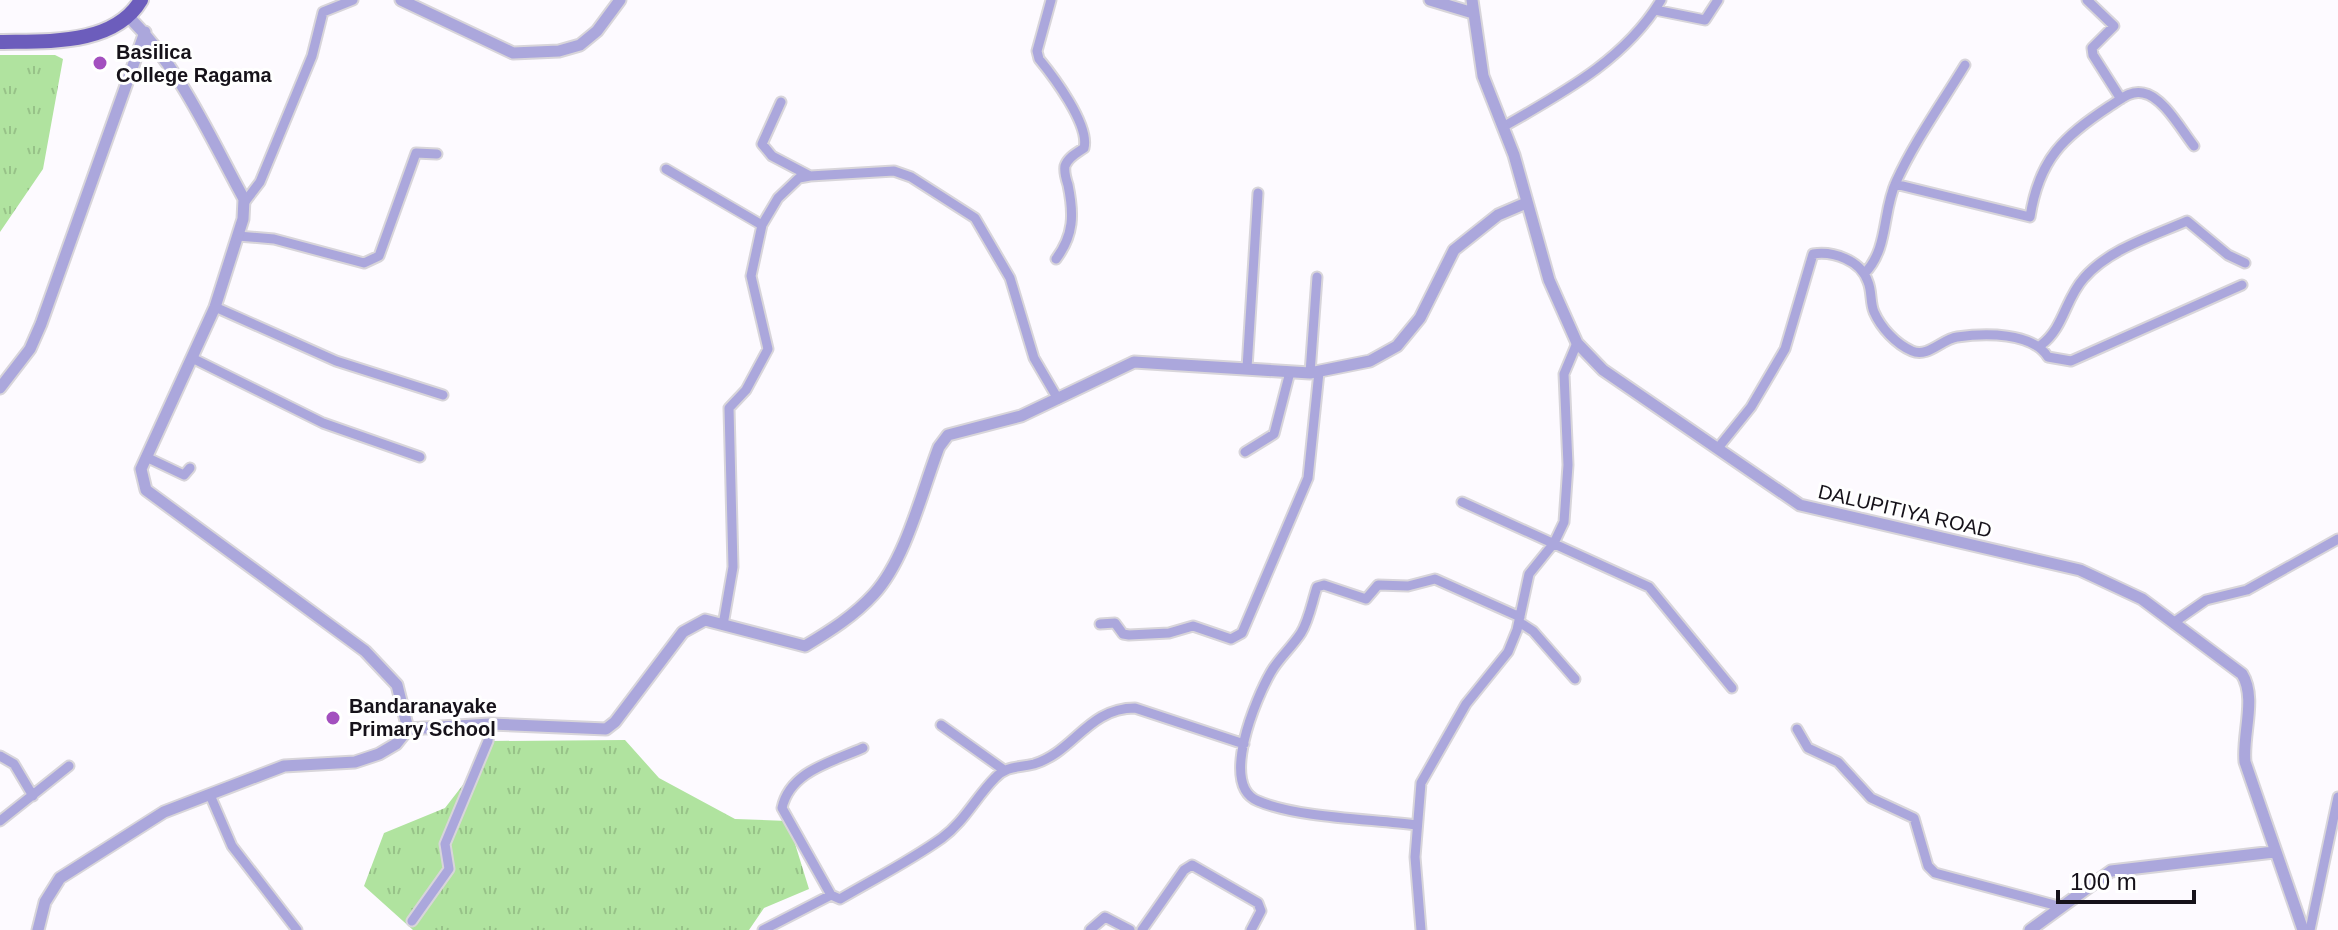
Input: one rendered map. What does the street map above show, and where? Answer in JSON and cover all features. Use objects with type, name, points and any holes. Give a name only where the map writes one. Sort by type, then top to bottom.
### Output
[{"type":"main road","points":[[0,42],[89,35],[128,16],[141,0]]},
{"type":"street","points":[[353,0],[323,12],[312,56],[260,182],[244,203],[238,236],[215,307],[141,469],[146,490],[365,651],[397,685],[408,729]]},
{"type":"street","points":[[401,0],[513,53],[559,51],[580,45],[597,31],[620,0]]},
{"type":"street","points":[[1051,0],[1039,59],[1075,112],[1086,142],[1064,169],[1073,208],[1072,228],[1068,243],[1056,259]]},
{"type":"street","points":[[1430,0],[1473,13]]},
{"type":"street","name":"DALUPITIYA ROAD","points":[[1472,0],[1480,65],[1503,127],[1554,294],[1577,343],[1618,382],[1800,505],[2080,570],[2118,585],[2242,674],[2247,682],[2243,744],[2245,762],[2303,930]]},
{"type":"street","points":[[1503,127],[1605,64],[1661,0]]},
{"type":"street","points":[[1655,10],[1705,20],[1718,0]]},
{"type":"street","points":[[2087,0],[2114,26],[2092,48],[2093,55],[2121,99]]},
{"type":"street","points":[[128,16],[145,32],[180,79],[244,203]]},
{"type":"street","points":[[0,388],[30,349],[41,324],[145,32]]},
{"type":"street","points":[[1864,274],[1874,264],[1881,245],[1895,184],[1965,65]]},
{"type":"street","points":[[1895,184],[2030,217],[2042,175],[2057,146],[2121,99],[2144,92],[2158,101],[2194,146]]},
{"type":"street","points":[[781,102],[762,144],[772,156],[810,176]]},
{"type":"street","points":[[238,236],[274,239],[364,263],[374,261],[379,256],[416,153],[437,154]]},
{"type":"street","points":[[666,169],[762,225]]},
{"type":"street","points":[[723,625],[733,567],[729,408],[746,390],[768,349],[751,276],[762,225],[778,198],[799,178],[894,171],[911,177],[975,218],[1010,278],[1034,358],[1058,399]]},
{"type":"street","points":[[1247,368],[1258,193]]},
{"type":"street","points":[[38,930],[45,902],[60,878],[164,812],[284,766],[355,762],[396,744],[408,729],[490,724],[606,729],[615,722],[683,632],[705,620],[805,646],[848,619],[877,591],[904,542],[939,447],[948,435],[1021,416],[1134,362],[1314,373],[1370,361],[1397,346],[1420,318],[1454,250],[1498,215],[1526,203]]},
{"type":"street","points":[[2041,345],[2054,335],[2082,279],[2105,258],[2187,221],[2228,255],[2245,263]]},
{"type":"street","points":[[1718,448],[1751,407],[1785,349],[1813,254],[1829,251],[1860,267],[1873,311],[1893,340],[1922,353],[1955,337],[2020,338],[2041,345],[2048,357],[2071,361],[2242,285]]},
{"type":"street","points":[[1100,624],[1115,623],[1123,634],[1129,635],[1169,633],[1193,626],[1231,639],[1242,633],[1308,478],[1317,277]]},
{"type":"street","points":[[215,307],[336,361],[443,395]]},
{"type":"street","points":[[1421,930],[1416,825],[1421,783],[1435,753],[1466,704],[1508,652],[1529,574],[1554,543],[1564,522],[1568,465],[1564,374],[1577,343]]},
{"type":"street","points":[[192,358],[323,423],[420,457]]},
{"type":"street","points":[[1245,452],[1274,434],[1290,372]]},
{"type":"street","points":[[146,457],[184,475],[190,468]]},
{"type":"street","points":[[1462,502],[1649,587],[1732,688]]},
{"type":"street","points":[[2173,623],[2206,600],[2247,590],[2338,539]]},
{"type":"street","points":[[1416,825],[1259,801],[1242,786],[1239,769],[1244,744],[1272,671],[1302,631],[1317,587],[1324,585],[1366,599],[1378,585],[1408,586],[1435,579],[1519,620],[1533,631],[1575,679]]},
{"type":"street","points":[[863,748],[796,779],[785,793],[782,808],[831,895],[840,899],[941,839],[957,826],[1004,770],[1035,764],[1078,735],[1097,717],[1119,708],[1135,708],[1244,744]]},
{"type":"street","points":[[412,921],[449,869],[445,844],[488,741],[490,724]]},
{"type":"street","points":[[941,725],[1004,770]]},
{"type":"street","points":[[1797,729],[1808,748],[1838,762],[1871,798],[1914,818],[1928,866],[1935,873],[2062,907]]},
{"type":"street","points":[[0,756],[14,764],[33,796]]},
{"type":"street","points":[[0,821],[69,766]]},
{"type":"street","points":[[210,795],[232,846],[297,930]]},
{"type":"street","points":[[2310,930],[2338,797]]},
{"type":"street","points":[[2030,930],[2111,871],[2274,852]]},
{"type":"street","points":[[1142,930],[1184,870],[1192,865],[1258,903],[1261,911],[1251,930]]},
{"type":"street","points":[[763,930],[831,895]]},
{"type":"street","points":[[1090,930],[1105,917],[1130,930]]},
{"type":"green space","points":[[0,55],[55,55],[63,59],[43,169],[0,232]]},
{"type":"green space","points":[[625,740],[659,778],[735,819],[788,821],[809,889],[764,908],[749,930],[413,930],[364,886],[384,833],[445,808],[486,755],[492,741]]},
{"type":"place","name":"Basilica College Ragama","points":[[100,63]]},
{"type":"place","name":"Bandaranayake Primary School","points":[[333,718]]}]
